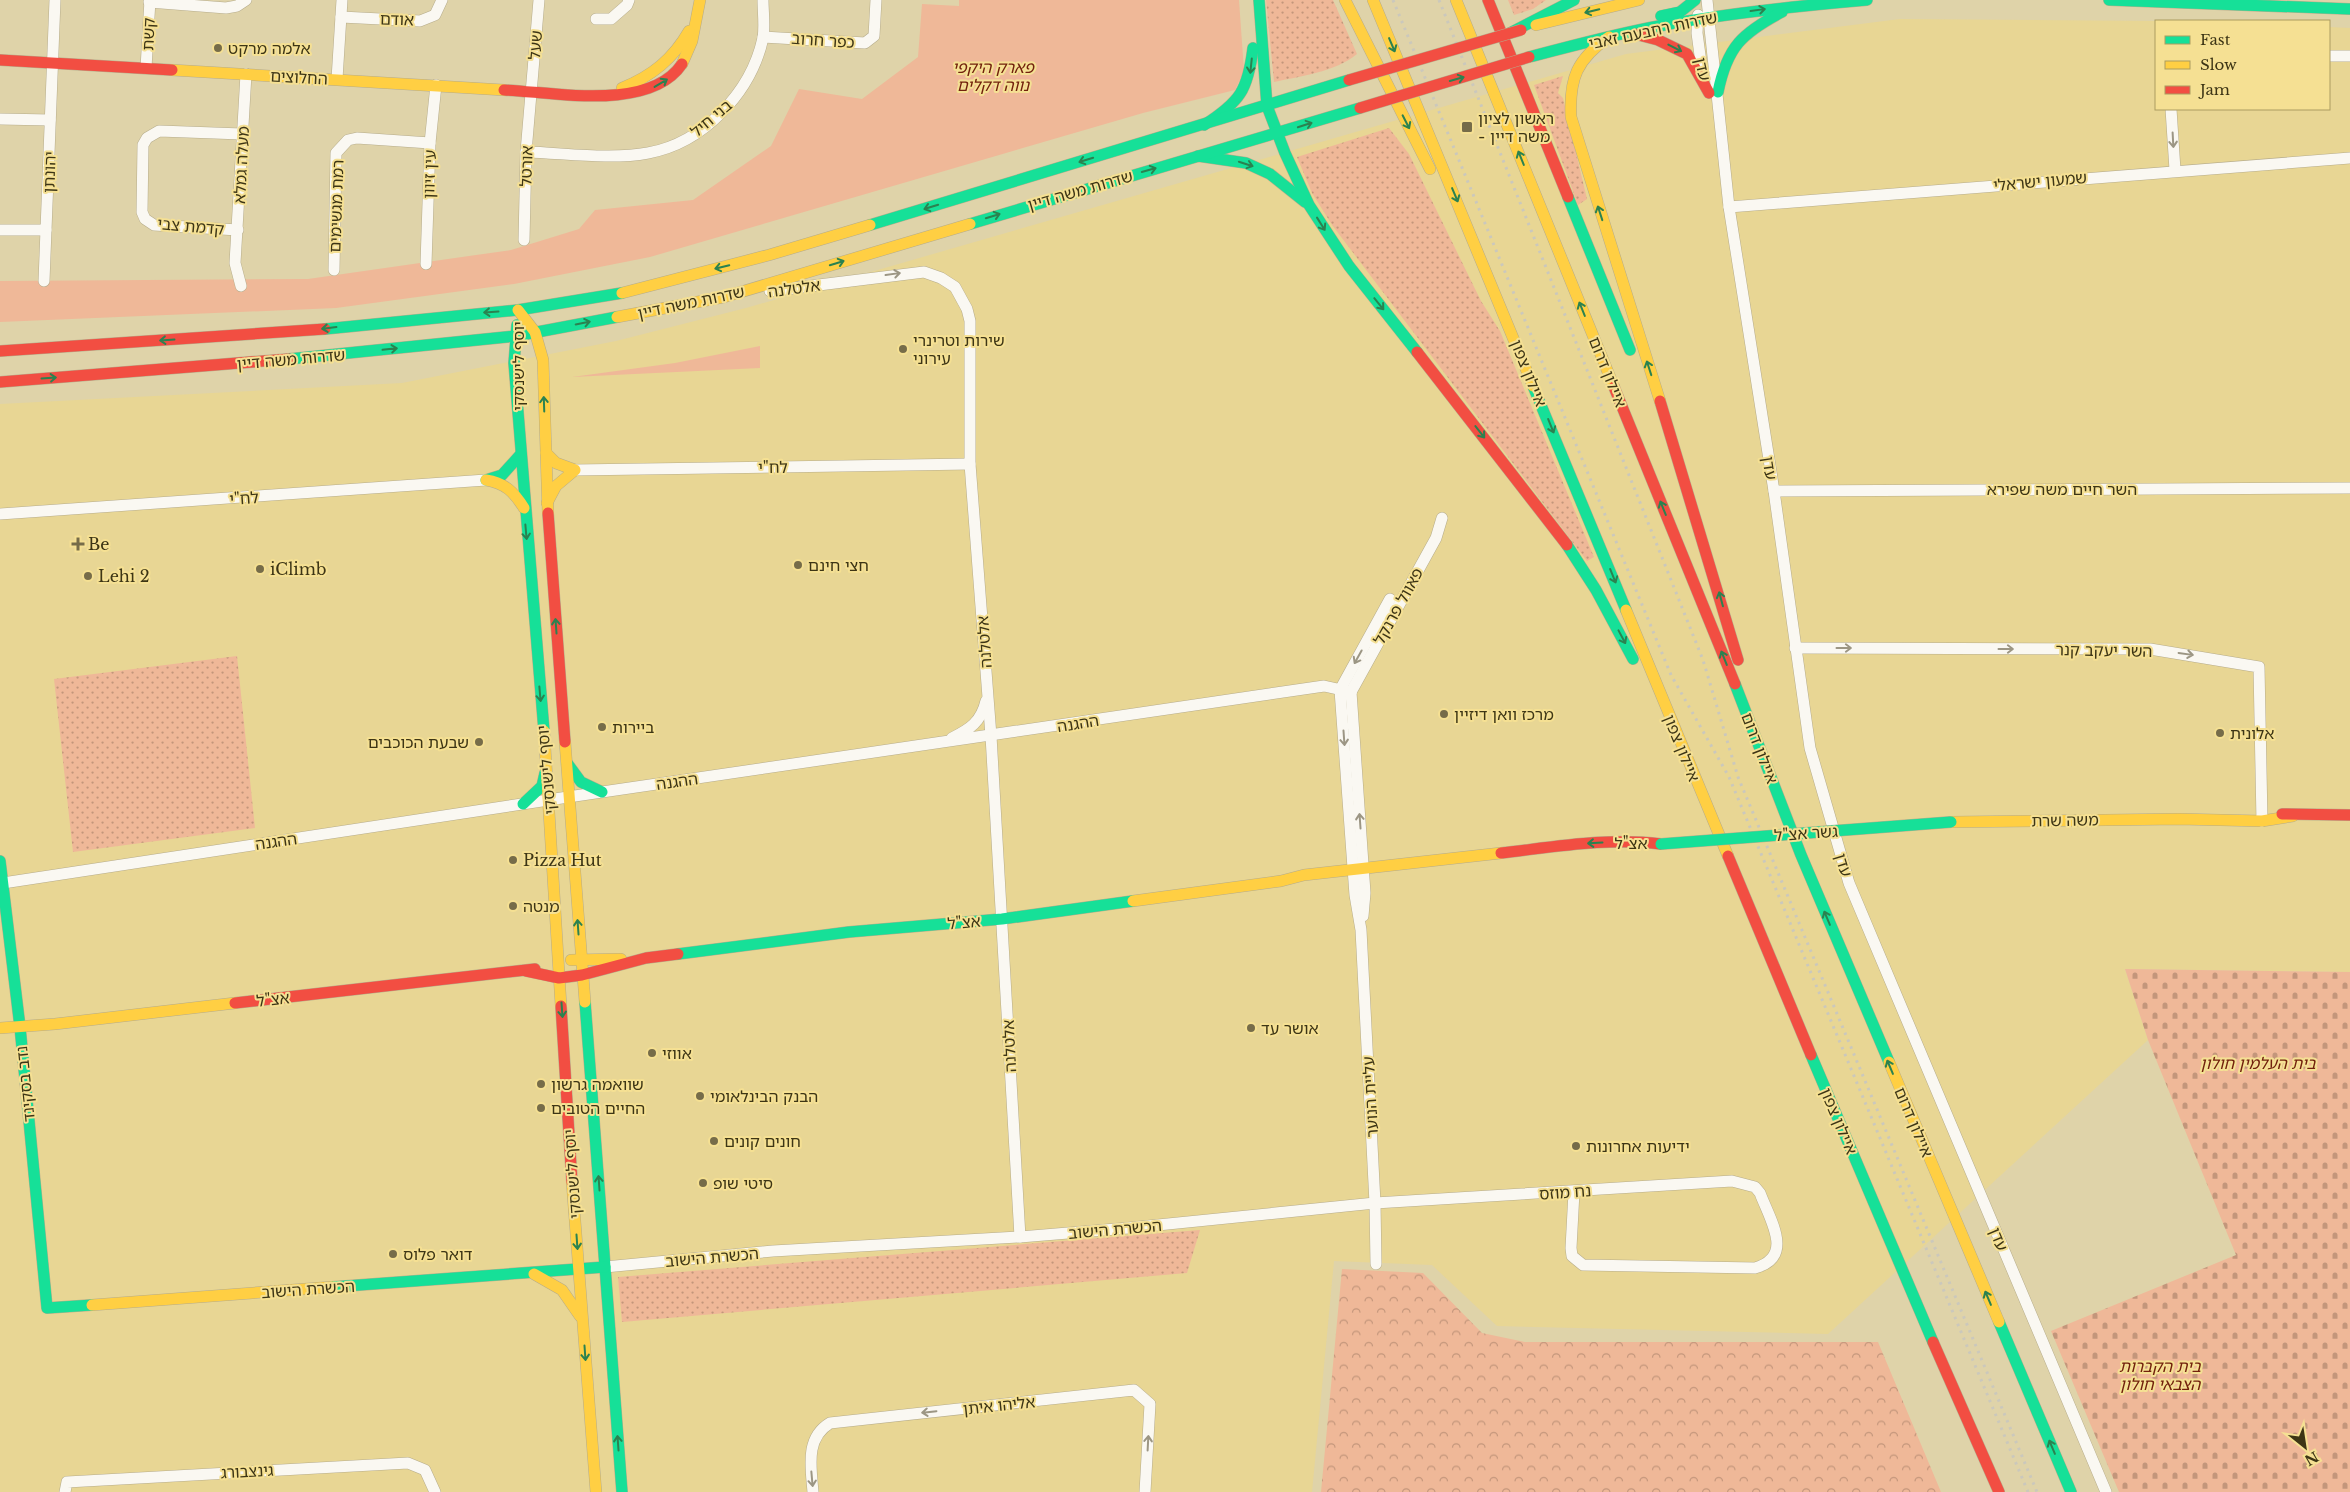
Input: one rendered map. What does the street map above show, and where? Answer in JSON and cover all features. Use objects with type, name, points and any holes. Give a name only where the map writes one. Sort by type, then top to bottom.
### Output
[{"type":"main road","name":"החלוצים","points":[[0,60],[597,95],[631,85],[659,70],[683,42],[697,14],[700,0]]},
{"type":"main road","points":[[1258,0],[1267,106],[1309,205],[1349,266],[1564,539],[1596,590],[1622,638],[1713,823]]},
{"type":"main road","points":[[1204,125],[1240,100],[1246,90],[1251,68],[1258,0]]},
{"type":"main road","points":[[1345,0],[1508,321]]},
{"type":"main road","name":"איילון צפון","points":[[1373,0],[1508,321],[1713,823],[1954,1392],[1999,1492]]},
{"type":"main road","name":"איילון דרום","points":[[1456,0],[1762,752],[1801,855],[2071,1492]]},
{"type":"main road","points":[[1488,0],[1530,99],[1696,515]]},
{"type":"main road","points":[[1498,0],[1530,99]]},
{"type":"main road","points":[[1517,30],[1574,0]]},
{"type":"main road","name":"שדרות רחבעם זאבי","points":[[1517,30],[1639,0]]},
{"type":"main road","points":[[1529,57],[1579,33],[1680,12],[1695,0]]},
{"type":"main road","name":"שדרות רחבעם זאבי","points":[[1529,57],[1629,32],[1709,17],[1795,5],[1867,0]]},
{"type":"main road","points":[[2109,0],[2350,9]]},
{"type":"main road","points":[[1714,93],[1730,50],[1754,26],[1795,5]]},
{"type":"main road","name":"שדרות משה דיין","points":[[0,351],[293,332],[518,310],[621,293],[769,255],[1517,30]]},
{"type":"main road","points":[[1629,32],[1658,40],[1687,54],[1714,93]]},
{"type":"main road","points":[[1609,37],[1591,49],[1581,60],[1572,80],[1570,98],[1571,118],[1696,515],[1762,752]]},
{"type":"main road","name":"שדרות משה דיין","points":[[0,382],[306,358],[516,336],[724,297],[1529,57]]},
{"type":"main road","points":[[1198,156],[1246,163],[1270,174],[1309,205]]},
{"type":"main road","name":"יוסף לישנסקי","points":[[518,310],[535,332],[543,360],[548,502],[568,797],[622,1492]]},
{"type":"main road","name":"יוסף לישנסקי","points":[[518,310],[514,363],[549,800],[582,1321],[596,1492]]},
{"type":"main road","points":[[546,453],[556,463],[575,470],[556,486],[548,502]]},
{"type":"main road","points":[[486,480],[502,475],[521,454]]},
{"type":"main road","points":[[486,480],[509,486],[525,509]]},
{"type":"main road","points":[[566,761],[578,780],[588,789],[602,792]]},
{"type":"main road","points":[[523,804],[542,786],[546,768]]},
{"type":"main road","name":"משה שרת","points":[[1951,822],[2350,815]]},
{"type":"main road","name":"גשר אצ\"ל","points":[[1661,844],[1951,822]]},
{"type":"main road","name":"אצ\"ל","points":[[0,1027],[20,1028],[526,971],[558,962],[580,959],[646,958],[840,933],[1002,919],[1280,880],[1359,873],[1580,844],[1639,841],[1661,844]]},
{"type":"main road","name":"נדב בסקינד","points":[[0,861],[20,1028],[48,1308]]},
{"type":"main road","name":"אצ\"ל","points":[[526,971],[560,978],[582,975],[646,958]]},
{"type":"main road","points":[[0,1027],[13,1012],[16,1001]]},
{"type":"main road","points":[[604,1252],[608,1260],[618,1266]]},
{"type":"main road","name":"הכשרת הישוב","points":[[48,1308],[605,1267]]},
{"type":"main road","points":[[529,1273],[552,1281],[568,1294],[582,1321]]},
{"type":"street","points":[[53,62],[55,0]]},
{"type":"street","points":[[150,1],[226,8],[237,6],[246,0]]},
{"type":"street","points":[[337,79],[342,0]]},
{"type":"street","name":"אודם","points":[[341,17],[420,21],[435,15],[442,0]]},
{"type":"street","name":"שעל","points":[[530,91],[539,0]]},
{"type":"street","points":[[596,19],[611,19],[627,5],[629,0]]},
{"type":"street","name":"בני חיל","points":[[526,152],[626,156],[648,153],[696,134],[734,101],[756,60],[763,36],[763,0]]},
{"type":"street","name":"כפר חרוב","points":[[763,36],[865,43],[874,36],[876,0]]},
{"type":"street","name":"עדן","points":[[1702,0],[1697,20],[1700,60],[1714,93]]},
{"type":"street","name":"עדן","points":[[1707,0],[1714,93],[1729,207],[1774,490],[1810,748],[1849,883],[2106,1492]]},
{"type":"street","name":"קשת","points":[[146,68],[150,1]]},
{"type":"street","points":[[2330,56],[2350,56]]},
{"type":"street","name":"יהונתן","points":[[44,281],[53,62]]},
{"type":"street","name":"מעלה גמלא","points":[[241,286],[235,263],[246,74]]},
{"type":"street","name":"עין זיוון","points":[[426,264],[430,143],[436,85]]},
{"type":"street","name":"אורטל","points":[[524,240],[526,152],[530,91]]},
{"type":"street","points":[[2171,110],[2175,170]]},
{"type":"street","points":[[0,118],[50,120]]},
{"type":"street","name":"קדמת צבי","points":[[238,230],[154,224],[145,219],[142,212],[143,145],[147,138],[159,131],[242,134]]},
{"type":"street","name":"רמת מגשימים","points":[[334,270],[336,153],[341,146],[357,138],[430,143]]},
{"type":"street","name":"שמעון ישראלי","points":[[1729,207],[2175,170],[2350,158]]},
{"type":"street","points":[[0,230],[46,230]]},
{"type":"street","name":"אלטלנה","points":[[724,297],[905,272],[930,273],[955,287],[962,296],[970,321],[970,464],[991,736],[1020,1237]]},
{"type":"street","name":"לח\"י","points":[[575,470],[970,464]]},
{"type":"street","name":"לח\"י","points":[[0,514],[486,480]]},
{"type":"street","name":"השר חיים משה שפירא","points":[[1774,490],[2350,488]]},
{"type":"street","name":"פאוול פרנקל","points":[[1345,691],[1395,601],[1436,538],[1442,518]]},
{"type":"street","name":"השר יעקב קנר","points":[[1795,648],[2150,649],[2259,667],[2262,816]]},
{"type":"street","name":"ההגנה","points":[[3,884],[568,797],[1324,686],[1345,691]]},
{"type":"street","name":"עליית הנוער","points":[[1345,691],[1359,873],[1375,1203],[1376,1264]]},
{"type":"street","points":[[942,743],[969,730],[977,723],[983,714],[988,692]]},
{"type":"street","name":"נח מוזס","points":[[1375,1203],[1732,1181],[1755,1187],[1760,1193],[1778,1248],[1774,1258],[1768,1264],[1755,1268],[1583,1265],[1572,1256],[1571,1248],[1574,1192]]},
{"type":"street","name":"הכשרת הישוב","points":[[605,1267],[772,1251],[1020,1237],[1375,1203]]},
{"type":"street","name":"אליהו איתן","points":[[813,1492],[812,1446],[816,1435],[830,1423],[1134,1390],[1150,1404],[1145,1492]]},
{"type":"street","name":"גינצבורג","points":[[66,1487],[408,1463],[425,1470],[435,1492]]},
{"type":"shaded area","points":[[1900,19],[2155,21],[2155,110],[2330,110],[2330,27],[2350,28],[2350,972],[2125,969],[2148,1040],[1828,1334],[1497,1326],[1432,1265],[1334,1261],[1312,1492],[0,1492],[0,404],[402,383],[616,341],[746,308],[1626,54]]},
{"type":"green space","name":"פארק היקפי נווה דקלים","points":[[959,0],[1239,0],[1244,71],[1235,90],[1143,113],[650,257],[514,284],[336,308],[0,322],[0,281],[308,279],[511,250],[579,229],[595,210],[693,200],[771,146],[799,89],[862,99],[918,57],[922,4],[959,6]]},
{"type":"green space","points":[[1266,0],[1333,0],[1357,54],[1339,65],[1328,69],[1274,82]]},
{"type":"green space","points":[[1508,0],[1546,0],[1533,9],[1514,15]]},
{"type":"green space","points":[[1563,76],[1558,93],[1563,98],[1587,199],[1578,205],[1534,85]]},
{"type":"green space","points":[[1389,128],[1409,154],[1481,301],[1500,331],[1594,557],[1587,561],[1332,225],[1312,193],[1297,157]]},
{"type":"green space","points":[[760,346],[760,368],[572,377],[675,363]]},
{"type":"green space","points":[[237,656],[255,828],[73,852],[54,679]]},
{"type":"green space","name":"בית העלמין חולון","points":[[2125,969],[2350,972],[2350,1492],[2119,1492],[2051,1331],[2236,1255],[2148,1040]]},
{"type":"green space","points":[[1200,1230],[1187,1273],[622,1322],[618,1277]]},
{"type":"green space","points":[[1342,1269],[1423,1273],[1482,1333],[1525,1342],[1878,1342],[1941,1492],[1321,1492]]},
{"type":"railway","points":[[1393,0],[1671,675],[1729,777],[2028,1492]]},
{"type":"railway","points":[[1439,0],[1703,660],[1738,777],[2037,1492]]},
{"type":"traffic: fast","points":[[1259,0],[1267,106],[1285,153],[1309,205],[1349,266],[1417,352]]},
{"type":"traffic: fast","points":[[1510,33],[1574,0]]},
{"type":"traffic: fast","points":[[1661,16],[1680,12],[1695,0]]},
{"type":"traffic: fast","points":[[1529,57],[1594,40],[1685,21],[1763,10],[1867,0]]},
{"type":"traffic: fast","points":[[2109,0],[2350,9]]},
{"type":"traffic: fast","points":[[1718,92],[1726,63],[1738,43],[1756,27],[1782,12]]},
{"type":"traffic: fast","points":[[1204,125],[1226,109],[1240,94],[1248,75],[1253,48]]},
{"type":"traffic: fast","points":[[870,225],[1349,80]]},
{"type":"traffic: fast","points":[[970,224],[1360,108]]},
{"type":"traffic: fast","points":[[1198,156],[1246,163],[1270,174],[1305,202]]},
{"type":"traffic: fast","points":[[1568,197],[1630,350]]},
{"type":"traffic: fast","points":[[325,329],[518,310],[622,293]]},
{"type":"traffic: fast","points":[[289,359],[516,336],[617,317]]},
{"type":"traffic: fast","points":[[517,325],[514,363],[544,731]]},
{"type":"traffic: fast","points":[[1533,386],[1626,610]]},
{"type":"traffic: fast","points":[[486,480],[502,475],[521,454]]},
{"type":"traffic: fast","points":[[1567,545],[1596,590],[1633,659]]},
{"type":"traffic: fast","points":[[1735,684],[1801,855],[1889,1062]]},
{"type":"traffic: fast","points":[[567,763],[581,782],[602,792]]},
{"type":"traffic: fast","points":[[523,804],[542,786],[545,773]]},
{"type":"traffic: fast","points":[[1661,844],[1951,822]]},
{"type":"traffic: fast","points":[[0,861],[20,1027],[47,1308],[92,1305]]},
{"type":"traffic: fast","points":[[678,954],[849,932],[1002,919],[1133,901]]},
{"type":"traffic: fast","points":[[585,1002],[622,1492]]},
{"type":"traffic: fast","points":[[1811,1055],[1933,1342]]},
{"type":"traffic: fast","points":[[332,1287],[605,1267]]},
{"type":"traffic: fast","points":[[1999,1322],[2071,1492]]},
{"type":"traffic: slow","points":[[682,64],[692,41],[700,0]]},
{"type":"traffic: slow","points":[[1345,0],[1430,169]]},
{"type":"traffic: slow","points":[[1373,0],[1533,386]]},
{"type":"traffic: slow","points":[[1456,0],[1614,387]]},
{"type":"traffic: slow","points":[[1536,25],[1639,0]]},
{"type":"traffic: slow","points":[[622,88],[643,78],[661,66],[676,50],[689,31]]},
{"type":"traffic: slow","points":[[1609,37],[1589,53],[1577,71],[1572,91],[1571,117],[1660,401]]},
{"type":"traffic: slow","points":[[172,70],[504,90]]},
{"type":"traffic: slow","points":[[617,317],[724,297],[970,224]]},
{"type":"traffic: slow","points":[[622,293],[769,255],[870,225]]},
{"type":"traffic: slow","points":[[518,310],[535,332],[543,360],[548,513]]},
{"type":"traffic: slow","points":[[546,453],[556,463],[575,470],[556,486],[547,503]]},
{"type":"traffic: slow","points":[[486,480],[504,486],[517,497],[524,508]]},
{"type":"traffic: slow","points":[[1626,610],[1728,856]]},
{"type":"traffic: slow","points":[[544,731],[561,1006]]},
{"type":"traffic: slow","points":[[565,742],[585,1002]]},
{"type":"traffic: slow","points":[[1951,822],[2179,819],[2262,821],[2293,816]]},
{"type":"traffic: slow","points":[[1133,901],[1281,881],[1304,875],[1501,853]]},
{"type":"traffic: slow","points":[[571,960],[621,959]]},
{"type":"traffic: slow","points":[[0,1028],[55,1024],[235,1003]]},
{"type":"traffic: slow","points":[[1889,1062],[1999,1322]]},
{"type":"traffic: slow","points":[[572,1182],[596,1492]]},
{"type":"traffic: slow","points":[[534,1274],[562,1290],[580,1316]]},
{"type":"traffic: slow","points":[[92,1305],[332,1287]]},
{"type":"traffic: jam","points":[[1488,0],[1568,197]]},
{"type":"traffic: jam","points":[[1349,80],[1521,30]]},
{"type":"traffic: jam","points":[[1635,34],[1658,40],[1687,54],[1709,93]]},
{"type":"traffic: jam","points":[[1360,108],[1529,57]]},
{"type":"traffic: jam","points":[[0,60],[172,70]]},
{"type":"traffic: jam","points":[[504,90],[599,96],[625,94],[648,89],[667,79],[682,64]]},
{"type":"traffic: jam","points":[[0,351],[325,329]]},
{"type":"traffic: jam","points":[[1417,352],[1567,545]]},
{"type":"traffic: jam","points":[[0,382],[289,359]]},
{"type":"traffic: jam","points":[[1614,387],[1735,684]]},
{"type":"traffic: jam","points":[[1660,401],[1738,660]]},
{"type":"traffic: jam","points":[[548,513],[565,742]]},
{"type":"traffic: jam","points":[[2282,814],[2350,815]]},
{"type":"traffic: jam","points":[[1501,853],[1601,842],[1661,844]]},
{"type":"traffic: jam","points":[[1728,856],[1811,1055]]},
{"type":"traffic: jam","points":[[526,971],[559,978],[582,975],[646,958],[678,954]]},
{"type":"traffic: jam","points":[[235,1003],[535,969]]},
{"type":"traffic: jam","points":[[561,1006],[572,1182]]},
{"type":"traffic: jam","points":[[1933,1342],[1999,1492]]},
{"type":"place","name":"אלמה מרקט","points":[[218,48]]},
{"type":"place","name":"ראשון לציון - משה דיין","points":[[1467,127]]},
{"type":"place","name":"שירות וטרינרי עירוני","points":[[903,349]]},
{"type":"place","name":"Be","points":[[78,544]]},
{"type":"place","name":"חצי חינם","points":[[798,565]]},
{"type":"place","name":"iClimb","points":[[260,569]]},
{"type":"place","name":"Lehi 2","points":[[88,576]]},
{"type":"place","name":"מרכז וואן דיזיין","points":[[1444,714]]},
{"type":"place","name":"ביירות","points":[[602,727]]},
{"type":"place","name":"אלונית","points":[[2220,733]]},
{"type":"place","name":"שבעת הכוכבים","points":[[479,742]]},
{"type":"place","name":"Pizza Hut","points":[[513,860]]},
{"type":"place","name":"מנטה","points":[[513,906]]},
{"type":"place","name":"אושר עד","points":[[1251,1028]]},
{"type":"place","name":"אווזי","points":[[652,1053]]},
{"type":"place","name":"שוואמה גרשון","points":[[541,1084]]},
{"type":"place","name":"הבנק הבינלאומי","points":[[700,1096]]},
{"type":"place","name":"החיים הטובים","points":[[541,1108]]},
{"type":"place","name":"חונים קונים","points":[[714,1141]]},
{"type":"place","name":"ידיעות אחרונות","points":[[1576,1146]]},
{"type":"place","name":"סיטי שופ","points":[[703,1183]]},
{"type":"place","name":"דואר פלוס","points":[[393,1254]]},
{"type":"park label","name":"בית הקברות הצבאי חולון","points":[[2160,1375]]}]
